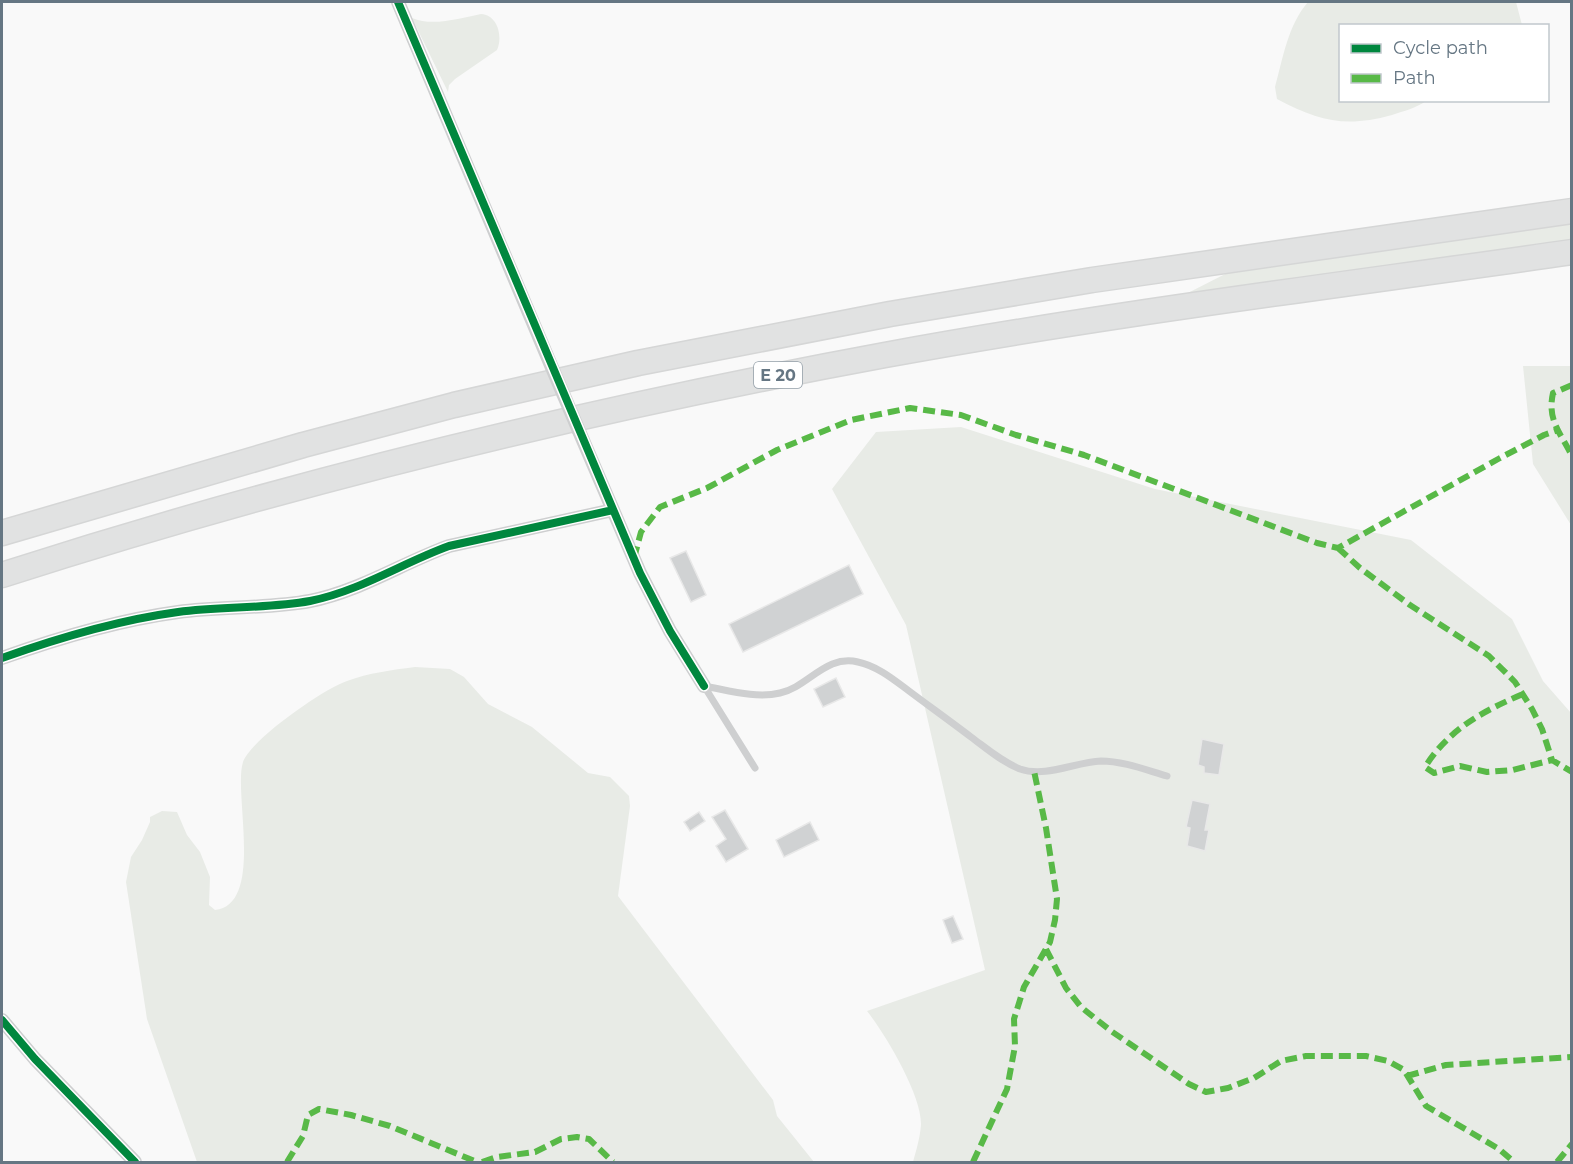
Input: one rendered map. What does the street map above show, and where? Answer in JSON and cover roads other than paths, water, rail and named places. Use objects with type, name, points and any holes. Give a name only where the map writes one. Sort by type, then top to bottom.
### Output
[{"type":"highway","name":"E 20","points":[[2,534],[167,483],[303,445],[454,405],[638,363],[890,314],[1058,285],[1572,212]]},
{"type":"highway","name":"E 20","points":[[2,575],[203,514],[379,466],[724,386],[888,354],[1064,325],[1572,252]]},
{"type":"street","points":[[398,2],[640,573],[670,631],[704,686]]},
{"type":"street","points":[[2,658],[86,632],[146,618],[179,612],[288,604],[333,595],[365,585],[449,546],[613,510]]},
{"type":"street","points":[[2,1020],[35,1059],[135,1162]]},
{"type":"lane","points":[[704,686],[760,695],[779,694],[791,690],[832,664],[856,661],[871,666],[896,681],[985,748],[1022,770],[1047,771],[1086,763],[1114,761],[1167,776]]},
{"type":"lane","points":[[704,686],[755,768]]}]
